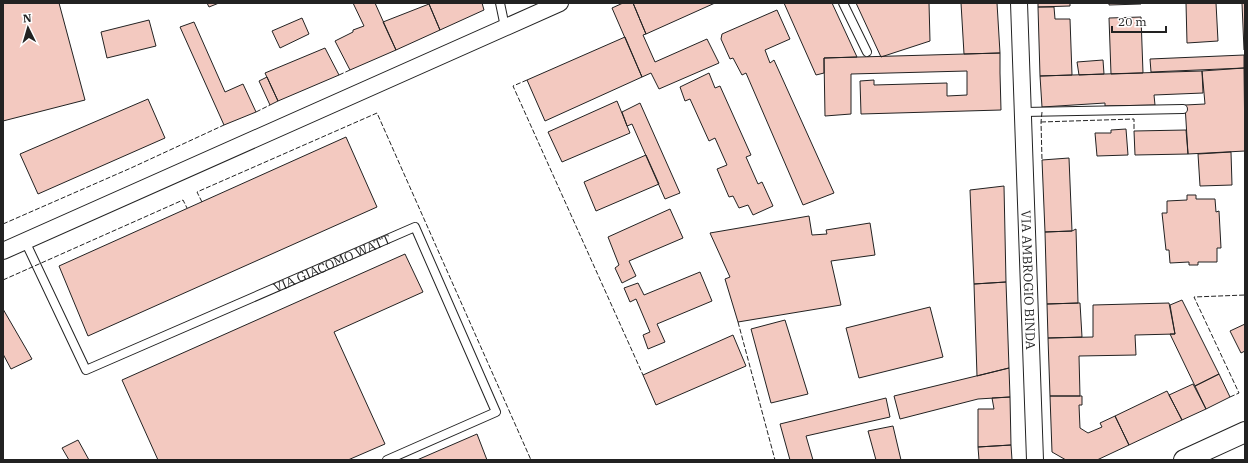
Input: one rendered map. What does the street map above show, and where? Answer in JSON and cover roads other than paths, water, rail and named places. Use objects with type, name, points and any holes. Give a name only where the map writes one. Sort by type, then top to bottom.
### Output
[{"type":"street","points":[[3,251],[560,3]]},
{"type":"street","name":"VIA AMBROGIO BINDA","points":[[1020,3],[1037,456]]},
{"type":"street","points":[[1184,460],[1245,432]]},
{"type":"lane","points":[[500,3],[505,27]]},
{"type":"lane","points":[[844,3],[867,52]]},
{"type":"lane","points":[[1024,112],[1183,109]]},
{"type":"lane","name":"VIA GIACOMO WATT","points":[[25,241],[86,370],[415,227],[496,412],[387,460]]}]
